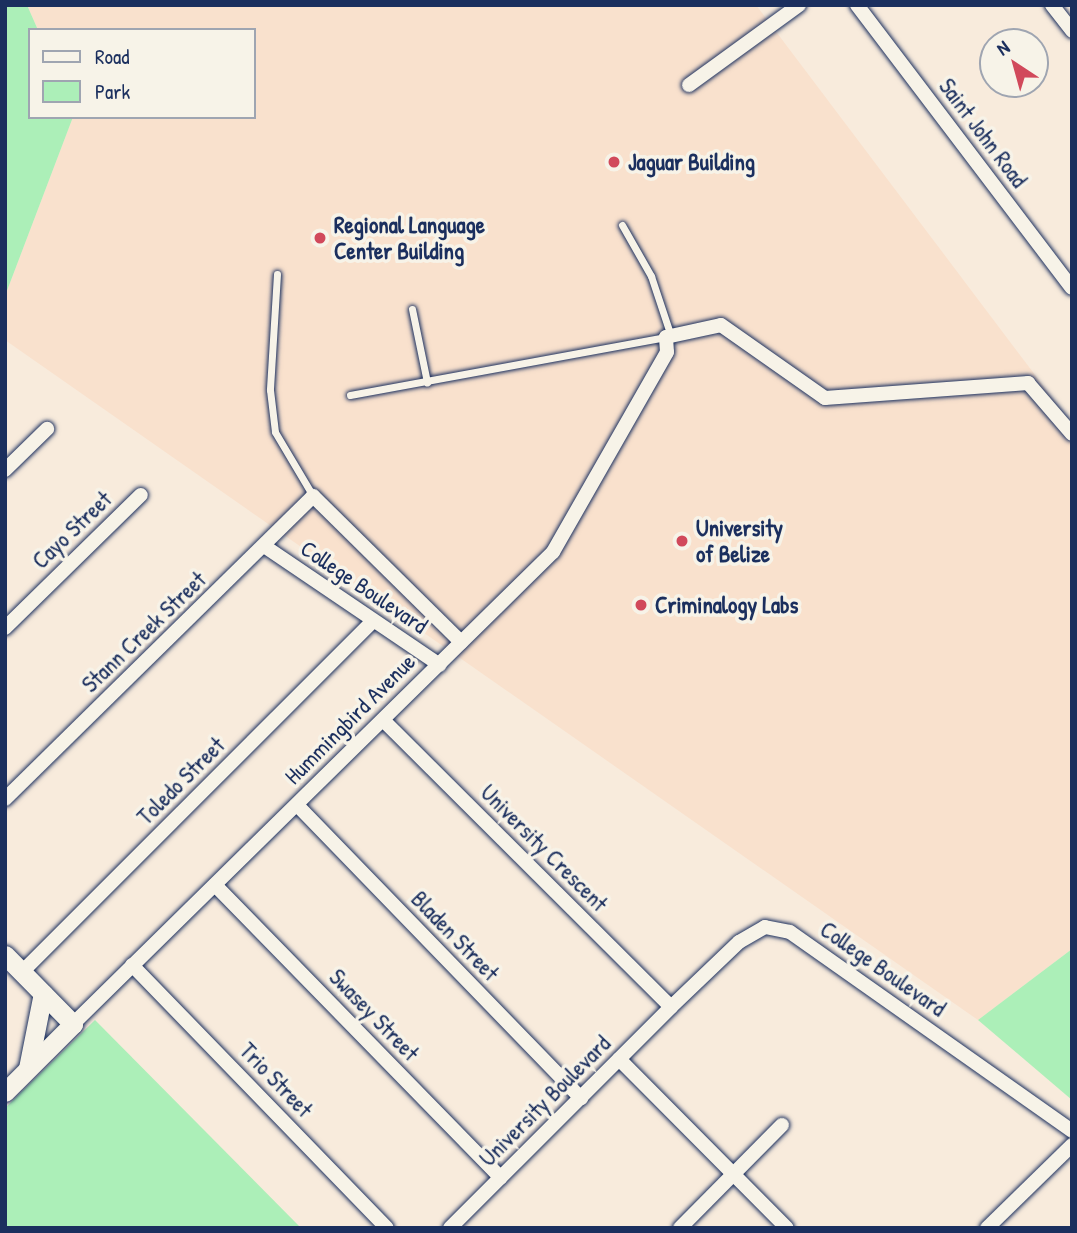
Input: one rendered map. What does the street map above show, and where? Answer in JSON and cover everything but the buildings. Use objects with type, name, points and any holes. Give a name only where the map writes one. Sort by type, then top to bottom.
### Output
[{"type":"street","points":[[689,85],[799,5]]},
{"type":"street","name":"Saint John Road","points":[[857,5],[1072,288]]},
{"type":"street","points":[[1052,5],[1072,31]]},
{"type":"street","points":[[668,336],[721,325],[825,398],[1028,383],[1072,434]]},
{"type":"street","name":"Hummingbird Avenue","points":[[5,1092],[553,552],[667,352],[668,336]]},
{"type":"street","points":[[5,470],[47,429]]},
{"type":"street","name":"Cayo Street","points":[[5,628],[141,495]]},
{"type":"street","points":[[313,496],[461,642]]},
{"type":"street","name":"Stann Creek Street","points":[[5,799],[313,496]]},
{"type":"street","name":"College Boulevard","points":[[264,547],[440,665]]},
{"type":"street","name":"Toledo Street","points":[[22,972],[373,621]]},
{"type":"street","name":"University Crescent","points":[[384,721],[671,1007]]},
{"type":"street","name":"Bladen Street","points":[[298,806],[580,1098]]},
{"type":"street","name":"Swasey Street","points":[[215,885],[501,1178]]},
{"type":"street","name":"College Boulevard","points":[[671,1007],[752,932],[777,927],[894,1002],[1072,1131]]},
{"type":"street","points":[[5,955],[73,1024]]},
{"type":"street","name":"Trio Street","points":[[132,965],[387,1228]]},
{"type":"street","points":[[28,1070],[43,993]]},
{"type":"street","name":"University Boulevard","points":[[450,1228],[671,1007]]},
{"type":"street","points":[[619,1059],[787,1228]]},
{"type":"street","points":[[680,1228],[782,1125]]},
{"type":"street","points":[[987,1228],[1072,1145]]},
{"type":"lane","points":[[350,395],[668,336],[651,276],[622,225]]},
{"type":"lane","points":[[277,274],[271,390],[275,432],[313,496]]},
{"type":"lane","points":[[412,309],[427,382]]},
{"type":"shaded area","name":"University of Belize","points":[[27,5],[756,5],[1072,424],[1072,949],[978,1020],[5,340],[5,296],[72,119],[256,119],[256,28],[37,28]]},
{"type":"green space","points":[[5,5],[27,5],[37,28],[28,28],[28,119],[72,119],[5,296]]},
{"type":"green space","points":[[1072,949],[1072,1100],[978,1020]]},
{"type":"green space","points":[[95,1020],[301,1228],[7,1228],[5,1108]]},
{"type":"place","name":"Jaguar Building","points":[[614,162]]},
{"type":"place","name":"Regional Language Center Building","points":[[320,238]]},
{"type":"place","name":"University of Belize","points":[[682,541]]},
{"type":"place","name":"Criminalogy Labs","points":[[641,605]]}]
